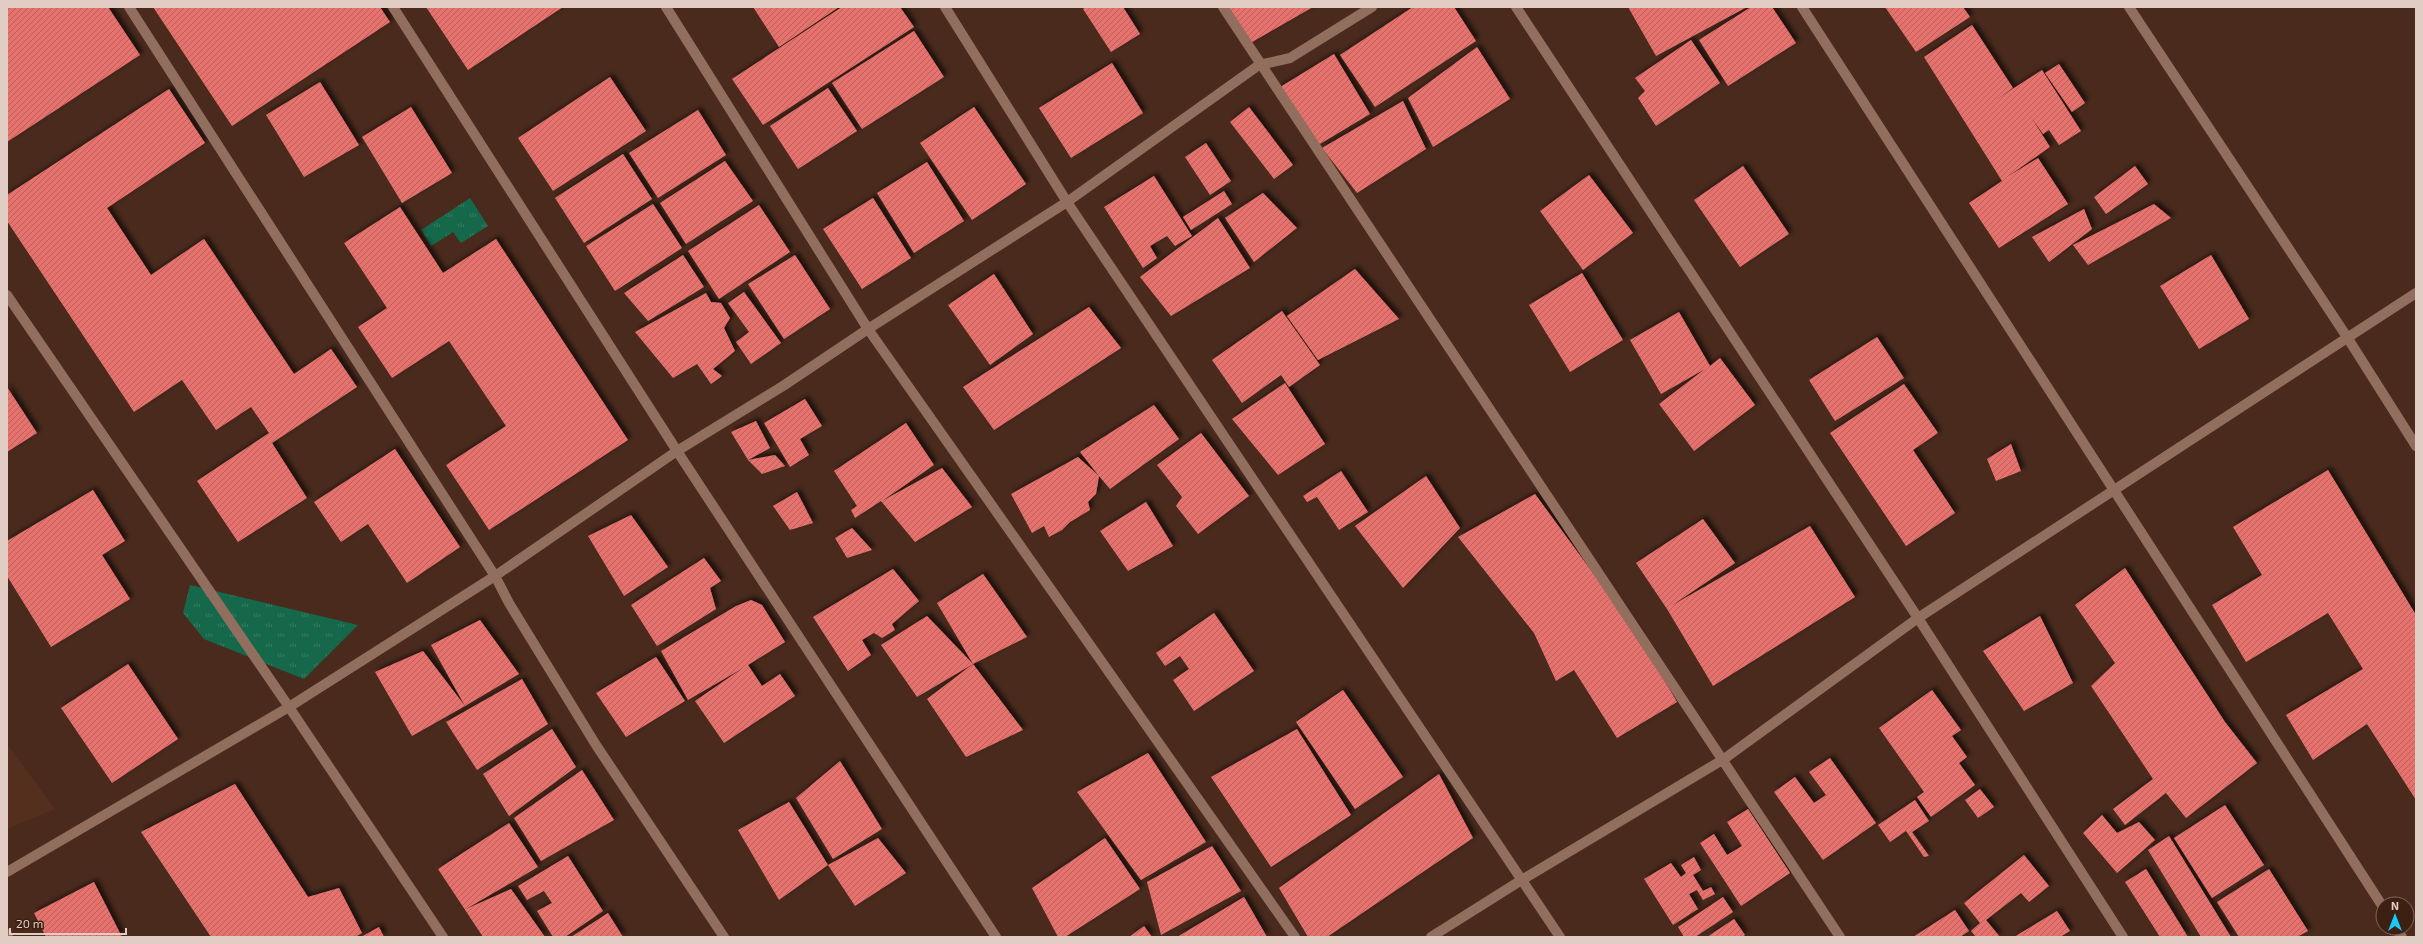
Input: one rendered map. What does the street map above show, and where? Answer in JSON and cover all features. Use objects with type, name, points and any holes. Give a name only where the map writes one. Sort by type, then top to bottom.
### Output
[{"type":"street","points":[[129,7],[495,576],[509,603],[596,745],[724,937]]},
{"type":"street","points":[[393,7],[676,451],[996,937]]},
{"type":"street","points":[[666,7],[868,329],[1295,937]]},
{"type":"street","points":[[945,7],[1067,202],[1520,880],[1560,937]]},
{"type":"street","points":[[1223,7],[1259,64],[1724,760],[1840,937]]},
{"type":"street","points":[[7,872],[289,707],[495,576],[676,451],[783,386],[868,329],[1067,202],[1259,64],[1290,58],[1372,7]]},
{"type":"street","points":[[1516,7],[1918,618],[2123,937]]},
{"type":"street","points":[[1802,7],[2376,896]]},
{"type":"street","points":[[2129,7],[2347,337],[2416,446]]},
{"type":"street","points":[[1431,937],[1520,880],[1724,760],[1918,618],[2416,293]]},
{"type":"street","points":[[7,294],[289,707],[443,937]]},
{"type":"shaded area","points":[[7,744],[55,809],[7,829]]},
{"type":"green space","points":[[470,198],[488,226],[461,243],[453,232],[431,246],[421,230]]},
{"type":"green space","points":[[190,585],[358,625],[304,679],[204,639],[183,613]]},
{"type":"building","points":[[7,7],[108,7],[140,55],[7,142]]},
{"type":"building","points":[[153,7],[380,7],[390,22],[232,126]]},
{"type":"building","points":[[426,7],[563,7],[468,70]]},
{"type":"building","points":[[753,7],[839,7],[779,47]]},
{"type":"building","points":[[842,7],[900,7],[914,27],[763,125],[732,79]]},
{"type":"building","points":[[1086,7],[1123,7],[1140,34],[1111,52],[1083,9]]},
{"type":"building","points":[[1225,7],[1313,7],[1247,45]]},
{"type":"building","points":[[1413,7],[1454,7],[1476,41],[1375,107],[1340,55]]},
{"type":"building","points":[[1628,7],[1747,7],[1656,56]]},
{"type":"building","points":[[1751,7],[1772,7],[1796,43],[1728,86],[1699,40]]},
{"type":"building","points":[[1885,7],[1963,7],[1970,17],[1916,52]]},
{"type":"building","points":[[1972,25],[2013,88],[1994,101],[2042,70],[2081,131],[2059,145],[2049,130],[2043,134],[2031,117],[2050,147],[2007,177],[2038,158],[2068,204],[1999,248],[1969,203],[2002,181],[1924,57]]},
{"type":"building","points":[[914,31],[944,77],[862,129],[832,83]]},
{"type":"building","points":[[1691,40],[1720,83],[1656,126],[1638,98],[1645,91],[1635,78]]},
{"type":"building","points":[[1477,47],[1510,99],[1433,147],[1408,98]]},
{"type":"building","points":[[1334,54],[1370,114],[1315,147],[1277,89]]},
{"type":"building","points":[[1112,63],[1143,113],[1071,158],[1039,108]]},
{"type":"building","points":[[2059,64],[2085,103],[2072,112],[2045,73]]},
{"type":"building","points":[[610,77],[646,131],[553,191],[518,138]]},
{"type":"building","points":[[320,82],[359,145],[304,177],[266,115]]},
{"type":"building","points":[[828,88],[857,131],[798,169],[770,126]]},
{"type":"building","points":[[169,89],[205,143],[107,208],[151,275],[204,239],[294,374],[331,349],[357,387],[272,443],[307,498],[238,542],[197,481],[269,433],[251,407],[216,430],[182,380],[134,412],[7,221],[7,195]]},
{"type":"building","points":[[1403,101],[1426,149],[1357,193],[1322,148]]},
{"type":"building","points":[[411,107],[452,173],[402,203],[362,137]]},
{"type":"building","points":[[974,107],[1026,184],[972,220],[920,143]]},
{"type":"building","points":[[1249,107],[1293,165],[1274,179],[1230,122]]},
{"type":"building","points":[[698,110],[726,155],[658,198],[629,153]]},
{"type":"building","points":[[1206,143],[1231,181],[1210,195],[1185,157]]},
{"type":"building","points":[[623,154],[652,199],[584,243],[555,198]]},
{"type":"building","points":[[725,161],[753,201],[686,244],[660,203]]},
{"type":"building","points":[[927,162],[964,221],[914,253],[877,193]]},
{"type":"building","points":[[1743,166],[1789,234],[1740,267],[1694,200]]},
{"type":"building","points":[[2135,166],[2148,184],[2106,214],[2094,197]]},
{"type":"building","points":[[1589,175],[1633,233],[1583,270],[1540,211]]},
{"type":"building","points":[[1154,176],[1192,236],[1175,246],[1167,236],[1150,246],[1157,258],[1143,268],[1104,207]]},
{"type":"building","points":[[1224,191],[1232,204],[1191,230],[1183,217]]},
{"type":"building","points":[[1263,193],[1297,228],[1254,262],[1225,218]]},
{"type":"building","points":[[873,198],[911,258],[862,289],[823,229]]},
{"type":"building","points":[[653,204],[682,248],[615,291],[586,246]]},
{"type":"building","points":[[2154,204],[2171,218],[2088,265],[2073,245]]},
{"type":"building","points":[[759,205],[790,252],[719,299],[688,251]]},
{"type":"building","points":[[400,207],[443,273],[496,239],[628,440],[489,530],[446,465],[506,426],[449,341],[392,378],[358,327],[387,308],[344,243]]},
{"type":"building","points":[[2084,209],[2092,229],[2049,262],[2032,237]]},
{"type":"building","points":[[1218,218],[1250,268],[1171,316],[1140,277]]},
{"type":"building","points":[[683,255],[704,287],[648,321],[624,293]]},
{"type":"building","points":[[795,255],[830,309],[784,339],[748,284]]},
{"type":"building","points":[[2211,255],[2249,319],[2199,349],[2160,286]]},
{"type":"building","points":[[1355,269],[1399,319],[1318,360],[1287,316]]},
{"type":"building","points":[[1582,273],[1623,340],[1570,372],[1529,305]]},
{"type":"building","points":[[994,274],[1033,334],[990,365],[948,305]]},
{"type":"building","points":[[744,292],[781,343],[751,364],[736,342],[749,332],[728,303]]},
{"type":"building","points":[[706,293],[711,302],[721,303],[730,318],[724,328],[735,351],[713,369],[722,376],[711,384],[697,364],[673,378],[635,332]]},
{"type":"building","points":[[1089,307],[1121,348],[994,430],[963,387]]},
{"type":"building","points":[[1282,311],[1320,365],[1289,387],[1281,375],[1242,403],[1212,360]]},
{"type":"building","points":[[1679,312],[1710,366],[1720,358],[1755,405],[1694,451],[1659,404],[1705,369],[1661,394],[1630,340]]},
{"type":"building","points":[[1877,337],[1904,378],[1835,421],[1809,380]]},
{"type":"building","points":[[1285,383],[1325,444],[1278,475],[1232,419]]},
{"type":"building","points":[[1904,384],[1938,433],[1913,450],[1955,513],[1906,546],[1830,433]]},
{"type":"building","points":[[7,387],[37,433],[7,452]]},
{"type":"building","points":[[805,399],[822,426],[800,439],[809,455],[790,467],[764,423]]},
{"type":"building","points":[[1154,405],[1179,439],[1110,489],[1080,452]]},
{"type":"building","points":[[756,421],[770,448],[748,460],[731,432]]},
{"type":"building","points":[[906,423],[934,465],[882,501],[942,468],[972,507],[915,542],[881,501],[855,518],[851,510],[857,506],[834,471]]},
{"type":"building","points":[[1201,433],[1249,496],[1198,534],[1176,506],[1182,497],[1157,465]]},
{"type":"building","points":[[2011,444],[2021,471],[1996,481],[1987,459]]},
{"type":"building","points":[[395,449],[460,547],[407,583],[368,524],[341,542],[314,502]]},
{"type":"building","points":[[775,455],[785,466],[762,474],[748,460]]},
{"type":"building","points":[[1078,457],[1099,476],[1096,494],[1088,502],[1090,510],[1070,522],[1062,530],[1049,537],[1044,526],[1032,533],[1011,494]]},
{"type":"building","points":[[2328,470],[2416,615],[2416,800],[2367,724],[2313,760],[2286,715],[2363,669],[2328,613],[2246,662],[2212,605],[2262,575],[2233,527]]},
{"type":"building","points":[[1341,471],[1368,512],[1339,530],[1317,497],[1307,502],[1303,496]]},
{"type":"building","points":[[1426,476],[1460,528],[1403,588],[1355,526]]},
{"type":"building","points":[[93,490],[125,541],[102,555],[130,599],[51,647],[7,576],[7,541]]},
{"type":"building","points":[[797,492],[813,523],[790,530],[773,506]]},
{"type":"building","points":[[1535,494],[1634,629],[1677,702],[1617,738],[1574,670],[1556,681],[1534,633],[1458,537]]},
{"type":"building","points":[[1146,502],[1173,546],[1128,571],[1100,531]]},
{"type":"building","points":[[631,515],[668,567],[624,596],[588,536]]},
{"type":"building","points":[[1703,519],[1735,563],[1671,606],[1810,526],[1855,597],[1713,686],[1667,609],[1636,563]]},
{"type":"building","points":[[852,528],[872,550],[847,558],[835,538]]},
{"type":"building","points":[[704,558],[721,581],[710,588],[716,609],[657,646],[631,605]]},
{"type":"building","points":[[2125,568],[2225,722],[2257,763],[2186,818],[2166,793],[2125,825],[2113,809],[2153,779],[2091,686],[2115,663],[2075,605]]},
{"type":"building","points":[[893,569],[919,601],[892,624],[895,630],[882,638],[874,633],[862,640],[871,655],[848,671],[813,617]]},
{"type":"building","points":[[983,574],[1027,637],[973,664],[937,603]]},
{"type":"building","points":[[751,600],[762,605],[785,642],[748,665],[762,686],[780,674],[795,696],[724,743],[695,701],[743,668],[688,700],[661,651],[736,606]]},
{"type":"building","points":[[1214,613],[1254,671],[1194,711],[1173,680],[1189,669],[1180,656],[1165,666],[1156,653]]},
{"type":"building","points":[[927,616],[973,664],[917,697],[881,645]]},
{"type":"building","points":[[2040,616],[2073,683],[2024,711],[1983,651]]},
{"type":"building","points":[[480,620],[519,674],[465,706],[431,645]]},
{"type":"building","points":[[423,651],[465,706],[412,736],[375,672]]},
{"type":"building","points":[[656,657],[685,701],[626,737],[596,693]]},
{"type":"building","points":[[128,664],[178,739],[112,783],[61,708]]},
{"type":"building","points":[[973,664],[1023,730],[966,757],[927,699]]},
{"type":"building","points":[[522,679],[548,724],[477,770],[446,722]]},
{"type":"building","points":[[1343,690],[1403,777],[1355,809],[1296,722]]},
{"type":"building","points":[[1932,690],[1961,730],[1952,736],[1967,757],[1959,763],[1975,785],[1931,817],[1917,797],[1924,792],[1879,728]]},
{"type":"building","points":[[552,729],[576,767],[509,816],[483,774]]},
{"type":"building","points":[[1297,729],[1351,815],[1271,867],[1211,777]]},
{"type":"building","points":[[1148,753],[1206,842],[1141,880],[1077,792]]},
{"type":"building","points":[[1830,758],[1876,823],[1823,860],[1774,792],[1795,777],[1814,803],[1826,795],[1809,772]]},
{"type":"building","points":[[840,761],[882,829],[833,859],[796,798]]},
{"type":"building","points":[[582,770],[614,820],[541,861],[514,818]]},
{"type":"building","points":[[1439,774],[1473,838],[1327,937],[1308,937],[1279,888]]},
{"type":"building","points":[[235,784],[308,897],[339,888],[362,933],[355,937],[211,937],[141,832]]},
{"type":"building","points":[[1980,789],[1994,807],[1978,818],[1965,800]]},
{"type":"building","points":[[1915,800],[1929,821],[1912,832],[1929,856],[1924,857],[1906,831],[1890,842],[1878,825]]},
{"type":"building","points":[[789,802],[828,865],[779,900],[738,830]]},
{"type":"building","points":[[2225,805],[2264,865],[2212,898],[2174,838]]},
{"type":"building","points":[[1748,809],[1790,873],[1741,906],[1700,843],[1714,834],[1727,855],[1742,846],[1727,822]]},
{"type":"building","points":[[2102,815],[2117,833],[2139,822],[2155,840],[2117,873],[2083,833]]},
{"type":"building","points":[[509,823],[538,867],[466,909],[511,889],[545,937],[483,937],[438,869]]},
{"type":"building","points":[[2169,836],[2231,937],[2201,937],[2148,850]]},
{"type":"building","points":[[878,838],[906,873],[855,906],[828,865]]},
{"type":"building","points":[[1105,838],[1140,889],[1065,937],[1058,937],[1032,888]]},
{"type":"building","points":[[1212,846],[1241,891],[1161,935],[1147,882]]},
{"type":"building","points":[[2024,855],[2049,886],[2029,902],[2021,893],[1986,920],[2000,937],[1976,937],[1971,931],[1980,923],[1964,903]]},
{"type":"building","points":[[568,856],[603,911],[565,937],[553,937],[537,911],[552,903],[544,891],[527,900],[518,886]]},
{"type":"building","points":[[1694,857],[1701,870],[1693,875],[1703,891],[1711,887],[1715,894],[1703,900],[1697,890],[1689,894],[1698,909],[1673,925],[1644,879],[1671,863],[1681,877],[1686,873],[1681,865]]},
{"type":"building","points":[[2146,869],[2188,937],[2160,937],[2125,882]]},
{"type":"building","points":[[2269,869],[2308,931],[2297,937],[2239,937],[2217,902]]},
{"type":"building","points":[[94,882],[122,937],[46,937],[34,913]]},
{"type":"building","points":[[1244,897],[1267,937],[1177,937]]},
{"type":"building","points":[[1723,897],[1733,912],[1695,937],[1684,937],[1678,927]]},
{"type":"building","points":[[1955,910],[1969,931],[1960,937],[1913,937]]},
{"type":"building","points":[[2057,911],[2070,931],[2060,937],[2014,937]]},
{"type":"building","points":[[608,913],[623,937],[571,937]]},
{"type":"building","points":[[1734,919],[1745,935],[1742,937],[1707,937]]},
{"type":"building","points":[[1144,926],[1152,937],[1129,937]]},
{"type":"building","points":[[379,927],[384,937],[361,937]]}]
